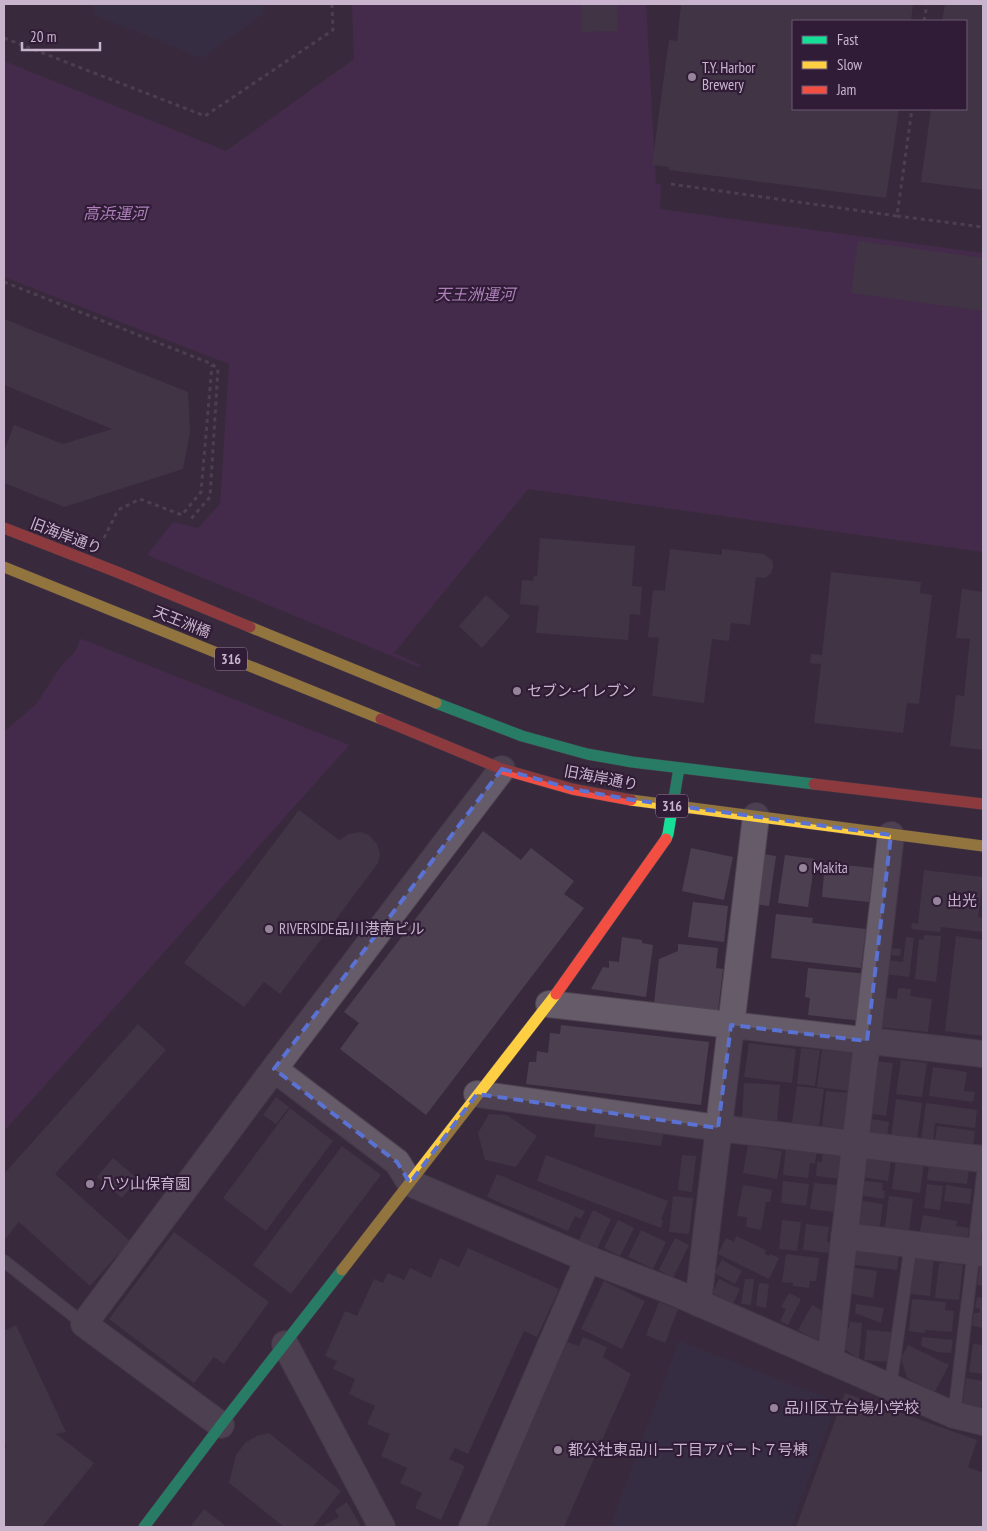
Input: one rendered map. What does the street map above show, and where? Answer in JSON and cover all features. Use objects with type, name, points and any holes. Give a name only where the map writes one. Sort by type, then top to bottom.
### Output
[{"type":"main road","name":"旧海岸通り","points":[[4,528],[117,572]]},
{"type":"main road","name":"天王洲橋","points":[[4,567],[372,716]]},
{"type":"main road","name":"天王洲橋","points":[[117,572],[397,688]]},
{"type":"main road","name":"旧海岸通り","points":[[397,688],[522,736],[587,754],[679,768],[983,804]]},
{"type":"main road","name":"旧海岸通り","points":[[372,716],[502,769],[572,789],[673,806],[983,846]]},
{"type":"main road","points":[[144,1527],[410,1183],[476,1094],[549,1004],[663,845],[668,834],[679,768]]},
{"type":"street","points":[[221,1426],[84,1324],[274,1069],[502,769]]},
{"type":"street","points":[[698,1303],[756,816]]},
{"type":"street","points":[[830,1361],[891,835]]},
{"type":"street","points":[[549,1004],[983,1054]]},
{"type":"street","points":[[274,1069],[397,1162],[410,1183],[588,1259],[698,1303],[954,1416],[983,1422]]},
{"type":"street","points":[[476,1094],[718,1128],[983,1159]]},
{"type":"street","points":[[844,1236],[979,1252]]},
{"type":"street","points":[[472,1527],[588,1259]]},
{"type":"street","points":[[285,1344],[382,1527]]},
{"type":"lane","points":[[954,1416],[979,1252],[983,1174]]},
{"type":"lane","points":[[890,1388],[911,1244]]},
{"type":"lane","points":[[4,1261],[84,1324]]},
{"type":"path","points":[[4,38],[205,116],[334,30],[332,4]]},
{"type":"path","points":[[924,20],[927,4]]},
{"type":"path","points":[[897,216],[912,110]]},
{"type":"path","points":[[671,184],[983,227]]},
{"type":"path","points":[[4,282],[212,364],[218,369],[210,497],[190,520]]},
{"type":"path","points":[[105,536],[118,510],[140,499],[182,514],[201,492],[212,364]]},
{"type":"highlighted area","points":[[502,769],[572,789],[627,799],[891,835],[867,1041],[731,1025],[718,1128],[477,1094],[410,1183],[397,1162],[274,1069]]},
{"type":"shaded area","points":[[92,4],[263,4],[264,13],[202,58],[95,15]]},
{"type":"shaded area","points":[[679,1341],[837,1402],[791,1527],[610,1527]]},
{"type":"water","name":"天王洲運河","points":[[352,4],[646,4],[656,184],[661,184],[660,209],[983,253],[983,552],[528,489],[394,653],[421,665],[4,1131],[4,732],[37,703],[61,666],[75,652],[80,640],[173,522],[198,528],[220,504],[229,364],[4,277],[4,61],[226,151],[354,59]]},
{"type":"pier","points":[[145,554],[421,668],[352,746],[79,638]]},
{"type":"building","points":[[581,4],[617,4],[618,31],[581,32]]},
{"type":"building","points":[[674,4],[913,4],[911,20],[792,20],[792,110],[899,110],[886,198],[669,170],[669,167],[652,165],[669,40],[677,41],[681,6]]},
{"type":"building","points":[[945,4],[983,4],[983,190],[921,182],[931,110],[967,110],[967,20],[942,20]]},
{"type":"building","points":[[858,241],[983,258],[983,311],[851,293]]},
{"type":"building","points":[[4,319],[188,392],[190,432],[183,469],[64,507],[4,483],[4,451],[14,425],[63,444],[112,429],[4,385]]},
{"type":"building","points":[[540,538],[635,546],[632,586],[642,587],[640,615],[630,614],[628,640],[536,633],[539,606],[520,604],[522,580],[533,581],[534,576],[537,576]]},
{"type":"building","points":[[670,549],[722,555],[722,549],[764,554],[772,560],[773,567],[771,573],[765,578],[756,577],[750,625],[731,623],[729,641],[712,639],[704,703],[652,696],[659,638],[648,637],[653,590],[665,591]]},
{"type":"building","points":[[831,572],[921,582],[920,593],[932,595],[919,704],[907,703],[903,733],[814,723],[821,664],[810,663],[811,654],[822,655]]},
{"type":"building","points":[[962,589],[983,592],[983,750],[950,746],[956,695],[964,696],[970,639],[956,638]]},
{"type":"building","points":[[486,595],[510,616],[482,648],[459,626]]},
{"type":"building","name":"RIVERSIDE品川港南ビル","points":[[299,810],[339,840],[349,834],[360,832],[369,835],[377,844],[380,854],[378,863],[280,994],[264,982],[244,1007],[184,963]]},
{"type":"building","points":[[483,831],[521,860],[531,848],[574,881],[564,894],[584,908],[426,1115],[340,1049],[359,1023],[344,1012]]},
{"type":"building","points":[[691,848],[733,857],[724,900],[682,891]]},
{"type":"building","points":[[763,854],[776,856],[769,906],[756,904]]},
{"type":"building","points":[[785,855],[815,859],[808,907],[778,903]]},
{"type":"building","points":[[825,863],[873,868],[869,902],[822,897]]},
{"type":"building","points":[[924,870],[983,877],[978,917],[983,918],[983,932],[941,927],[940,932],[911,929],[912,923],[918,924]]},
{"type":"building","points":[[693,902],[728,906],[724,942],[688,937]]},
{"type":"building","points":[[776,914],[813,918],[812,923],[866,929],[861,968],[771,958]]},
{"type":"building","points":[[924,935],[941,936],[936,982],[915,979],[919,939],[924,940]]},
{"type":"building","points":[[956,936],[983,940],[983,1036],[945,1031]]},
{"type":"building","points":[[622,937],[642,940],[642,943],[653,945],[646,997],[591,989],[603,967],[609,968],[609,961],[619,962]]},
{"type":"building","points":[[906,937],[914,938],[909,977],[884,974],[886,960],[903,962]]},
{"type":"building","points":[[678,944],[718,948],[716,968],[723,969],[718,1011],[654,1004],[659,959],[678,951]]},
{"type":"building","points":[[892,948],[901,949],[900,956],[891,955]]},
{"type":"building","points":[[808,968],[867,974],[862,1021],[808,1015],[810,998],[805,997]]},
{"type":"building","points":[[898,988],[911,989],[910,996],[932,999],[928,1032],[880,1027],[883,997],[897,999]]},
{"type":"building","points":[[138,1024],[166,1050],[55,1174],[130,1241],[90,1286],[19,1222],[4,1238],[4,1174]]},
{"type":"building","points":[[561,1025],[709,1042],[701,1105],[526,1084],[529,1062],[536,1062],[537,1051],[548,1053],[550,1033],[560,1034]]},
{"type":"building","points":[[749,1043],[796,1049],[792,1083],[744,1077]]},
{"type":"building","points":[[801,1048],[820,1050],[815,1086],[797,1084]]},
{"type":"building","points":[[822,1049],[855,1053],[850,1091],[817,1087]]},
{"type":"building","points":[[901,1060],[927,1063],[922,1097],[896,1094]]},
{"type":"building","points":[[874,1061],[893,1063],[886,1116],[867,1113]]},
{"type":"building","points":[[933,1067],[967,1072],[964,1091],[975,1092],[973,1102],[929,1096]]},
{"type":"building","points":[[744,1083],[780,1085],[777,1121],[742,1119]]},
{"type":"building","points":[[797,1086],[824,1089],[819,1126],[792,1123]]},
{"type":"building","points":[[826,1091],[850,1093],[846,1129],[822,1126]]},
{"type":"building","points":[[276,1097],[289,1107],[276,1124],[263,1115]]},
{"type":"building","points":[[896,1099],[922,1103],[917,1140],[891,1137]]},
{"type":"building","points":[[926,1103],[977,1110],[975,1128],[935,1123],[933,1142],[921,1140]]},
{"type":"building","points":[[290,1108],[333,1141],[266,1231],[223,1198]]},
{"type":"building","points":[[489,1114],[507,1115],[537,1136],[516,1167],[485,1160],[478,1133]]},
{"type":"building","points":[[865,1118],[889,1122],[887,1136],[863,1133]]},
{"type":"building","points":[[596,1122],[664,1131],[661,1146],[594,1137]]},
{"type":"building","points":[[937,1126],[975,1131],[973,1146],[935,1140]]},
{"type":"building","points":[[748,1145],[782,1151],[777,1179],[743,1173]]},
{"type":"building","points":[[342,1146],[381,1175],[291,1294],[253,1265]]},
{"type":"building","points":[[786,1146],[817,1149],[815,1164],[810,1163],[808,1178],[783,1175]]},
{"type":"building","points":[[823,1150],[844,1152],[840,1179],[816,1176],[817,1162],[822,1162]]},
{"type":"building","points":[[546,1155],[668,1201],[661,1220],[663,1221],[661,1228],[537,1181]]},
{"type":"building","points":[[682,1155],[696,1156],[692,1192],[678,1190]]},
{"type":"building","points":[[864,1157],[891,1161],[888,1181],[861,1177]]},
{"type":"building","points":[[930,1157],[970,1162],[967,1184],[927,1180]]},
{"type":"building","points":[[113,1158],[138,1179],[122,1198],[97,1177]]},
{"type":"building","points":[[896,1159],[924,1163],[920,1193],[892,1189]]},
{"type":"building","points":[[497,1174],[585,1211],[581,1219],[575,1216],[568,1231],[487,1197]]},
{"type":"building","points":[[859,1180],[883,1183],[884,1199],[857,1195]]},
{"type":"building","points":[[783,1181],[809,1184],[806,1206],[781,1203]]},
{"type":"building","points":[[814,1183],[839,1185],[836,1212],[810,1209]]},
{"type":"building","points":[[927,1184],[943,1186],[940,1210],[924,1208]]},
{"type":"building","points":[[743,1185],[772,1190],[770,1202],[766,1202],[761,1230],[746,1227],[747,1217],[737,1216]]},
{"type":"building","points":[[946,1185],[972,1189],[970,1204],[944,1201]]},
{"type":"building","points":[[673,1196],[693,1198],[689,1234],[669,1232]]},
{"type":"building","points":[[889,1196],[913,1199],[909,1231],[899,1229],[898,1235],[884,1233]]},
{"type":"building","points":[[856,1200],[883,1204],[879,1233],[851,1230]]},
{"type":"building","points":[[593,1210],[611,1219],[597,1249],[579,1240]]},
{"type":"building","points":[[923,1215],[957,1221],[956,1226],[969,1228],[966,1245],[919,1237]]},
{"type":"building","points":[[618,1220],[634,1228],[620,1256],[604,1248]]},
{"type":"building","points":[[782,1220],[801,1222],[797,1251],[779,1249]]},
{"type":"building","points":[[806,1224],[829,1227],[827,1242],[832,1242],[830,1253],[803,1250]]},
{"type":"building","points":[[641,1230],[666,1242],[653,1269],[628,1257]]},
{"type":"building","points":[[174,1232],[269,1302],[224,1364],[214,1357],[194,1383],[109,1319]]},
{"type":"building","points":[[736,1236],[766,1250],[765,1254],[779,1258],[769,1279],[718,1254],[726,1238],[734,1242]]},
{"type":"building","points":[[675,1238],[689,1245],[673,1278],[659,1270]]},
{"type":"building","points":[[851,1247],[899,1254],[897,1270],[848,1264]]},
{"type":"building","points":[[468,1248],[559,1289],[537,1337],[524,1331],[468,1454],[455,1448],[449,1459],[465,1466],[441,1520],[415,1508],[422,1493],[400,1483],[407,1468],[381,1456],[390,1434],[367,1424],[375,1406],[349,1394],[355,1379],[333,1369],[337,1361],[325,1356],[345,1311],[357,1316],[374,1279],[383,1283],[388,1273],[404,1280],[410,1268],[431,1278],[440,1258],[459,1267]]},
{"type":"building","points":[[786,1254],[819,1258],[816,1281],[810,1281],[809,1288],[793,1286],[793,1283],[782,1282]]},
{"type":"building","points":[[914,1255],[934,1257],[930,1296],[910,1294]]},
{"type":"building","points":[[722,1260],[742,1271],[735,1284],[714,1273]]},
{"type":"building","points":[[947,1260],[955,1260],[954,1264],[963,1265],[959,1300],[935,1298],[939,1263],[947,1263]]},
{"type":"building","points":[[981,1260],[983,1261],[983,1286],[977,1285]]},
{"type":"building","points":[[849,1267],[877,1271],[873,1298],[846,1293]]},
{"type":"building","points":[[719,1279],[740,1289],[733,1304],[712,1293]]},
{"type":"building","points":[[745,1279],[754,1279],[751,1305],[741,1304]]},
{"type":"building","points":[[604,1281],[645,1301],[622,1349],[581,1329]]},
{"type":"building","points":[[759,1283],[769,1284],[766,1308],[756,1306]]},
{"type":"building","points":[[789,1293],[801,1299],[788,1325],[780,1321],[786,1309],[781,1307]]},
{"type":"building","points":[[977,1297],[983,1298],[983,1328],[972,1326],[974,1313],[979,1313],[980,1309],[975,1308]]},
{"type":"building","points":[[912,1299],[946,1302],[945,1310],[954,1311],[952,1332],[925,1330],[925,1333],[909,1331]]},
{"type":"building","points":[[659,1302],[678,1309],[665,1343],[646,1335]]},
{"type":"building","points":[[856,1304],[884,1308],[881,1323],[855,1313]]},
{"type":"building","points":[[812,1305],[821,1310],[821,1334],[817,1340],[798,1330]]},
{"type":"building","points":[[850,1322],[862,1323],[859,1359],[839,1345],[840,1327],[849,1328]]},
{"type":"building","points":[[16,1325],[66,1432],[56,1434],[94,1463],[42,1527],[4,1527],[4,1449],[6,1447],[4,1441],[4,1331]]},
{"type":"building","points":[[867,1330],[891,1332],[888,1362],[864,1360]]},
{"type":"building","name":"都公社東品川一丁目アパート７号棟","points":[[583,1337],[607,1347],[603,1357],[631,1374],[564,1527],[483,1527],[567,1342],[579,1346]]},
{"type":"building","points":[[922,1337],[953,1340],[951,1353],[937,1352],[921,1346]]},
{"type":"building","points":[[973,1344],[983,1345],[983,1374],[969,1372]]},
{"type":"building","points":[[908,1345],[949,1365],[934,1393],[907,1378],[901,1358]]},
{"type":"building","points":[[966,1378],[983,1381],[981,1408],[962,1405]]},
{"type":"building","points":[[845,1393],[977,1440],[968,1467],[983,1473],[983,1527],[796,1527]]},
{"type":"building","points":[[269,1433],[341,1491],[313,1527],[284,1527],[229,1483],[236,1455],[245,1443],[257,1436]]},
{"type":"building","points":[[347,1502],[361,1527],[321,1527],[339,1517],[335,1510]]},
{"type":"building","points":[[204,1509],[227,1527],[190,1527]]},
{"type":"traffic: fast","points":[[436,703],[522,736],[587,754],[632,762],[814,784]]},
{"type":"traffic: fast","points":[[666,839],[679,768]]},
{"type":"traffic: fast","points":[[144,1527],[342,1270]]},
{"type":"traffic: slow","points":[[4,567],[381,719]]},
{"type":"traffic: slow","points":[[250,627],[436,703]]},
{"type":"traffic: slow","points":[[631,800],[983,846]]},
{"type":"traffic: slow","points":[[342,1270],[556,994]]},
{"type":"traffic: jam","points":[[4,528],[250,627]]},
{"type":"traffic: jam","points":[[381,719],[502,769],[572,789],[631,800]]},
{"type":"traffic: jam","points":[[814,784],[983,804]]},
{"type":"traffic: jam","points":[[556,994],[666,839]]},
{"type":"place","name":"T.Y. Harbor Brewery","points":[[692,77]]},
{"type":"place","name":"セブン-イレブン","points":[[517,691]]},
{"type":"place","name":"Makita","points":[[803,868]]},
{"type":"place","name":"出光","points":[[937,901]]},
{"type":"place","name":"RIVERSIDE品川港南ビル","points":[[269,929]]},
{"type":"place","name":"八ツ山保育園","points":[[90,1184]]},
{"type":"place","name":"品川区立台場小学校","points":[[774,1408]]},
{"type":"place","name":"都公社東品川一丁目アパート７号棟","points":[[558,1450]]},
{"type":"water label","name":"高浜運河","points":[[115,213]]}]
